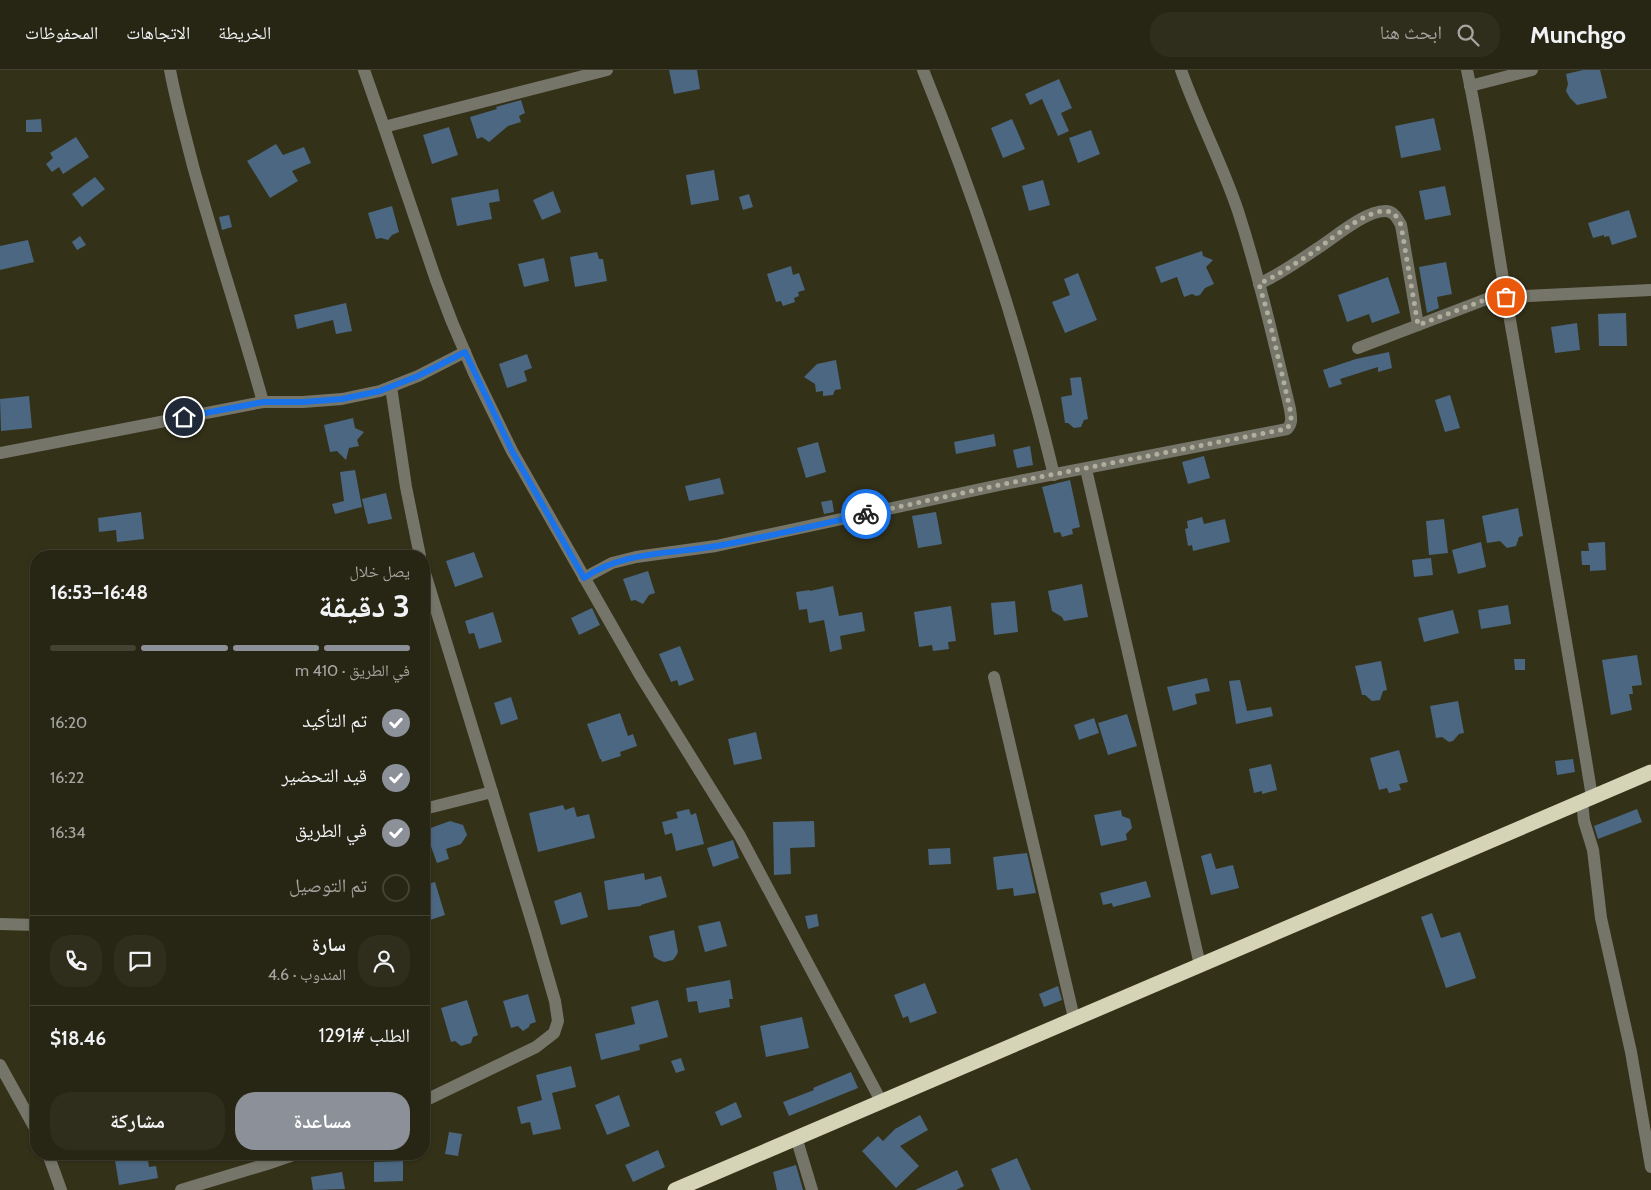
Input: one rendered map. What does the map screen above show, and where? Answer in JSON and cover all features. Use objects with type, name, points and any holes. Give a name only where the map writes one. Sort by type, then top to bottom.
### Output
[{"type":"highway","points":[[676,1190],[1651,772]]},
{"type":"street","points":[[170,70],[175,97],[210,226],[242,327],[263,402]]},
{"type":"street","points":[[364,70],[436,280],[465,352],[512,451],[640,675],[740,836],[881,1101]]},
{"type":"street","points":[[384,127],[607,70]]},
{"type":"street","points":[[923,70],[992,257],[1046,438],[1054,475]]},
{"type":"street","points":[[584,578],[612,563],[636,557],[716,546],[1054,475],[1275,432],[1290,426],[1292,420],[1290,409],[1269,318],[1238,210],[1181,70]]},
{"type":"street","points":[[1467,70],[1479,129],[1556,578],[1587,799],[1584,822],[1593,850],[1601,918],[1631,1052],[1651,1167]]},
{"type":"street","points":[[1470,86],[1532,70]]},
{"type":"street","points":[[1259,284],[1307,256],[1362,218],[1376,212],[1392,212],[1401,225],[1418,325]]},
{"type":"street","points":[[1358,348],[1506,294],[1651,290]]},
{"type":"street","points":[[0,453],[263,402],[303,402],[342,399],[380,391],[418,376],[465,352]]},
{"type":"street","points":[[391,387],[406,487],[419,550]]},
{"type":"street","points":[[1086,469],[1200,965]]},
{"type":"street","points":[[430,590],[555,1001],[558,1021],[554,1033],[536,1048],[430,1098]]},
{"type":"street","points":[[994,677],[1074,1018]]},
{"type":"street","points":[[430,808],[492,792]]},
{"type":"street","points":[[0,924],[30,925]]},
{"type":"street","points":[[0,1065],[30,1119]]},
{"type":"street","points":[[796,1137],[812,1190]]},
{"type":"street","points":[[50,1160],[61,1190]]},
{"type":"street","points":[[181,1190],[196,1188],[278,1160]]},
{"type":"building","points":[[669,70],[697,70],[700,89],[674,94]]},
{"type":"building","points":[[1583,70],[1600,70],[1607,98],[1577,105],[1570,98],[1566,91],[1568,84],[1566,74]]},
{"type":"building","points":[[1059,79],[1072,108],[1061,113],[1069,131],[1058,136],[1042,99],[1030,105],[1025,94]]},
{"type":"building","points":[[521,100],[525,113],[519,116],[521,122],[508,126],[489,142],[482,137],[477,139],[470,117]]},
{"type":"building","points":[[1434,118],[1441,150],[1401,158],[1395,126]]},
{"type":"building","points":[[41,119],[42,132],[26,132],[26,120]]},
{"type":"building","points":[[1012,119],[1025,149],[1003,158],[991,128]]},
{"type":"building","points":[[449,127],[458,155],[432,164],[423,135]]},
{"type":"building","points":[[1091,130],[1100,154],[1078,163],[1069,138]]},
{"type":"building","points":[[76,137],[89,157],[63,174],[59,167],[52,172],[46,164],[53,158],[50,153]]},
{"type":"building","points":[[276,144],[283,155],[304,147],[311,163],[292,171],[298,181],[270,198],[247,161]]},
{"type":"building","points":[[714,170],[719,200],[691,205],[686,175]]},
{"type":"building","points":[[95,177],[105,189],[82,207],[72,194]]},
{"type":"building","points":[[1043,180],[1050,205],[1029,211],[1022,186]]},
{"type":"building","points":[[1445,186],[1451,215],[1425,220],[1419,191]]},
{"type":"building","points":[[498,189],[500,201],[489,203],[492,219],[457,226],[451,198]]},
{"type":"building","points":[[553,191],[561,212],[542,220],[533,200]]},
{"type":"building","points":[[749,194],[753,207],[743,210],[739,197]]},
{"type":"building","points":[[392,206],[399,232],[392,235],[388,240],[376,239],[368,213]]},
{"type":"building","points":[[1629,210],[1637,237],[1612,245],[1609,236],[1604,237],[1604,235],[1593,238],[1588,223]]},
{"type":"building","points":[[229,215],[232,227],[222,230],[219,217]]},
{"type":"building","points":[[80,236],[86,245],[77,250],[72,242]]},
{"type":"building","points":[[28,240],[34,262],[0,270],[0,246]]},
{"type":"building","points":[[1202,251],[1203,256],[1213,260],[1206,267],[1214,284],[1205,288],[1200,295],[1192,294],[1184,297],[1177,277],[1161,283],[1155,267]]},
{"type":"building","points":[[597,252],[599,259],[603,259],[607,281],[575,287],[570,257]]},
{"type":"building","points":[[544,258],[549,281],[524,287],[518,264]]},
{"type":"building","points":[[1446,262],[1452,294],[1437,297],[1439,308],[1427,313],[1419,267]]},
{"type":"building","points":[[791,266],[793,275],[799,273],[805,290],[798,292],[799,296],[794,298],[795,302],[783,306],[781,301],[776,302],[767,274]]},
{"type":"building","points":[[1078,273],[1097,320],[1065,333],[1052,302],[1070,295],[1064,279]]},
{"type":"building","points":[[1388,277],[1400,313],[1372,323],[1369,314],[1347,322],[1338,295]]},
{"type":"building","points":[[346,303],[352,331],[336,334],[333,320],[297,329],[294,315]]},
{"type":"building","points":[[1626,313],[1627,346],[1599,346],[1598,314]]},
{"type":"building","points":[[1577,323],[1580,350],[1555,353],[1551,327]]},
{"type":"building","points":[[1389,352],[1392,368],[1378,372],[1378,367],[1340,379],[1342,384],[1329,388],[1323,370],[1356,359]]},
{"type":"building","points":[[527,354],[532,368],[524,371],[527,381],[507,388],[499,364]]},
{"type":"building","points":[[836,360],[841,389],[835,390],[833,395],[823,396],[823,391],[816,392],[815,384],[804,377],[817,364]]},
{"type":"building","points":[[1081,377],[1088,419],[1084,420],[1081,427],[1074,428],[1065,423],[1061,397],[1072,395],[1070,378]]},
{"type":"building","points":[[1450,395],[1460,428],[1445,432],[1435,400]]},
{"type":"building","points":[[29,396],[32,428],[1,431],[0,399]]},
{"type":"building","points":[[353,418],[355,428],[364,432],[357,440],[359,446],[349,448],[346,460],[337,451],[330,452],[324,425]]},
{"type":"building","points":[[994,434],[996,446],[956,454],[954,442]]},
{"type":"building","points":[[818,442],[826,472],[806,478],[797,448]]},
{"type":"building","points":[[1030,446],[1033,465],[1017,468],[1013,450]]},
{"type":"building","points":[[1204,456],[1210,478],[1188,484],[1182,462]]},
{"type":"building","points":[[355,470],[362,507],[335,514],[332,504],[344,501],[340,472]]},
{"type":"building","points":[[720,478],[724,494],[689,501],[685,486]]},
{"type":"building","points":[[1070,480],[1080,527],[1072,529],[1073,534],[1062,537],[1060,532],[1054,533],[1042,487]]},
{"type":"building","points":[[386,493],[392,519],[368,524],[362,499]]},
{"type":"building","points":[[832,500],[834,512],[824,514],[821,502]]},
{"type":"building","points":[[1518,508],[1523,536],[1519,537],[1516,546],[1507,548],[1500,541],[1487,543],[1482,516]]},
{"type":"building","points":[[141,512],[144,539],[117,542],[116,530],[99,532],[98,518]]},
{"type":"building","points":[[936,512],[942,544],[918,548],[912,516]]},
{"type":"building","points":[[1202,517],[1204,524],[1225,519],[1230,542],[1193,551],[1192,545],[1188,546],[1185,529],[1188,528],[1187,521]]},
{"type":"building","points":[[1444,519],[1448,553],[1429,555],[1426,521]]},
{"type":"building","points":[[1481,542],[1486,567],[1458,574],[1452,550]]},
{"type":"building","points":[[1605,542],[1606,570],[1590,571],[1590,565],[1582,565],[1581,551],[1589,551],[1588,543]]},
{"type":"building","points":[[474,552],[483,577],[455,587],[446,561]]},
{"type":"building","points":[[1431,558],[1433,575],[1414,577],[1412,560]]},
{"type":"building","points":[[648,571],[655,593],[649,595],[643,604],[635,600],[631,601],[623,579]]},
{"type":"building","points":[[1082,584],[1088,617],[1064,621],[1062,617],[1052,611],[1048,591]]},
{"type":"building","points":[[833,586],[839,616],[862,612],[865,631],[840,636],[842,649],[830,652],[824,620],[809,623],[807,609],[799,610],[796,592]]},
{"type":"building","points":[[1015,601],[1018,632],[994,635],[991,603]]},
{"type":"building","points":[[1508,605],[1511,624],[1481,629],[1478,610]]},
{"type":"building","points":[[951,606],[956,641],[948,642],[949,649],[933,651],[932,645],[919,647],[914,612]]},
{"type":"building","points":[[592,608],[600,625],[579,635],[571,618]]},
{"type":"building","points":[[1453,610],[1459,633],[1424,642],[1418,618]]},
{"type":"building","points":[[493,612],[502,642],[479,649],[474,633],[469,634],[465,621]]},
{"type":"building","points":[[680,646],[694,680],[679,686],[677,680],[671,682],[659,654]]},
{"type":"building","points":[[1637,655],[1642,685],[1632,686],[1633,694],[1629,694],[1632,710],[1611,715],[1602,660]]},
{"type":"building","points":[[1514,659],[1525,659],[1525,670],[1515,670]]},
{"type":"building","points":[[1381,661],[1387,690],[1383,691],[1380,700],[1372,701],[1365,695],[1362,695],[1355,666]]},
{"type":"building","points":[[1207,678],[1210,691],[1195,694],[1197,704],[1173,711],[1167,687]]},
{"type":"building","points":[[1240,680],[1247,711],[1271,707],[1273,716],[1236,724],[1229,681]]},
{"type":"building","points":[[511,697],[518,719],[501,725],[494,703]]},
{"type":"building","points":[[1458,701],[1464,733],[1459,734],[1453,741],[1449,742],[1442,737],[1436,738],[1430,706]]},
{"type":"building","points":[[620,713],[628,736],[633,734],[637,746],[620,752],[621,756],[602,762],[587,724]]},
{"type":"building","points":[[1127,714],[1137,746],[1108,755],[1098,723]]},
{"type":"building","points":[[1094,718],[1099,733],[1079,740],[1074,725]]},
{"type":"building","points":[[756,732],[762,759],[734,765],[728,739]]},
{"type":"building","points":[[1399,750],[1408,782],[1399,784],[1401,790],[1389,793],[1387,788],[1379,790],[1370,758]]},
{"type":"building","points":[[1573,759],[1575,772],[1557,775],[1555,761]]},
{"type":"building","points":[[1271,764],[1277,790],[1262,794],[1262,791],[1254,793],[1249,769]]},
{"type":"building","points":[[563,805],[565,810],[574,807],[577,817],[589,814],[595,838],[538,852],[529,813]]},
{"type":"building","points":[[689,809],[691,815],[696,813],[704,844],[676,851],[672,833],[665,835],[662,822],[678,818],[676,812]]},
{"type":"building","points":[[1637,809],[1642,822],[1598,839],[1594,826]]},
{"type":"building","points":[[1121,810],[1122,816],[1130,819],[1132,828],[1126,834],[1127,840],[1101,846],[1094,815]]},
{"type":"building","points":[[450,821],[463,825],[467,835],[461,844],[446,849],[449,859],[437,863],[430,844],[430,828]]},
{"type":"building","points":[[814,821],[815,847],[790,848],[791,874],[774,875],[773,822]]},
{"type":"building","points":[[733,840],[739,858],[713,867],[707,848]]},
{"type":"building","points":[[950,848],[951,864],[929,865],[928,849]]},
{"type":"building","points":[[1027,853],[1036,893],[1014,896],[1013,888],[997,890],[993,857]]},
{"type":"building","points":[[1211,853],[1216,869],[1233,865],[1239,888],[1211,895],[1201,856]]},
{"type":"building","points":[[644,873],[645,880],[661,876],[667,897],[641,906],[608,910],[604,881]]},
{"type":"building","points":[[1146,881],[1151,897],[1113,907],[1112,903],[1103,905],[1100,893]]},
{"type":"building","points":[[435,882],[445,915],[430,920],[430,883]]},
{"type":"building","points":[[581,892],[588,917],[561,925],[554,901]]},
{"type":"building","points":[[1432,913],[1441,938],[1460,932],[1476,978],[1446,988],[1421,917]]},
{"type":"building","points":[[817,914],[819,926],[808,929],[805,916]]},
{"type":"building","points":[[720,921],[727,946],[705,952],[698,926]]},
{"type":"building","points":[[674,930],[678,952],[676,956],[673,960],[664,962],[654,957],[649,936]]},
{"type":"building","points":[[730,980],[733,999],[729,999],[730,1007],[699,1013],[697,1001],[688,1002],[686,988]]},
{"type":"building","points":[[925,983],[937,1013],[910,1023],[908,1016],[903,1018],[894,995]]},
{"type":"building","points":[[1058,986],[1062,1000],[1044,1007],[1039,994]]},
{"type":"building","points":[[528,994],[536,1022],[530,1024],[523,1031],[518,1026],[511,1028],[503,1001]]},
{"type":"building","points":[[467,1000],[478,1035],[473,1037],[471,1043],[461,1046],[455,1041],[451,1042],[441,1008]]},
{"type":"building","points":[[658,1000],[668,1037],[639,1045],[640,1050],[601,1060],[595,1034],[635,1024],[631,1007]]},
{"type":"building","points":[[802,1017],[809,1048],[766,1057],[760,1026]]},
{"type":"building","points":[[681,1058],[685,1070],[676,1073],[671,1061]]},
{"type":"building","points":[[571,1066],[576,1087],[552,1093],[561,1129],[533,1135],[530,1122],[521,1124],[517,1107],[542,1100],[536,1075]]},
{"type":"building","points":[[851,1072],[858,1088],[789,1116],[783,1102],[814,1090],[813,1088]]},
{"type":"building","points":[[619,1095],[630,1126],[607,1135],[595,1105]]},
{"type":"building","points":[[736,1102],[742,1117],[721,1126],[715,1112]]},
{"type":"building","points":[[920,1115],[928,1130],[900,1146],[919,1166],[896,1188],[862,1151],[878,1136],[883,1141],[895,1129]]},
{"type":"building","points":[[449,1132],[462,1134],[458,1156],[445,1154]]},
{"type":"building","points":[[658,1150],[665,1167],[633,1182],[625,1165]]},
{"type":"building","points":[[1017,1158],[1031,1190],[1000,1190],[991,1169]]},
{"type":"building","points":[[115,1160],[148,1160],[149,1167],[156,1166],[158,1178],[119,1185]]},
{"type":"building","points":[[403,1161],[403,1181],[374,1182],[374,1162]]},
{"type":"building","points":[[796,1165],[803,1190],[777,1190],[773,1172]]},
{"type":"building","points":[[957,1170],[964,1186],[956,1190],[915,1190]]},
{"type":"building","points":[[342,1172],[345,1189],[313,1190],[311,1177]]},
{"type":"way so far","points":[[866,514],[1004,484],[1286,429],[1290,426],[1292,420],[1290,409],[1269,318],[1259,284],[1307,256],[1362,218],[1376,212],[1392,212],[1401,225],[1418,325],[1506,292],[1506,297]]},
{"type":"route","points":[[184,417],[263,402],[303,402],[342,399],[380,391],[418,376],[465,352],[512,451],[584,578],[612,563],[636,557],[716,546],[866,514]]}]
